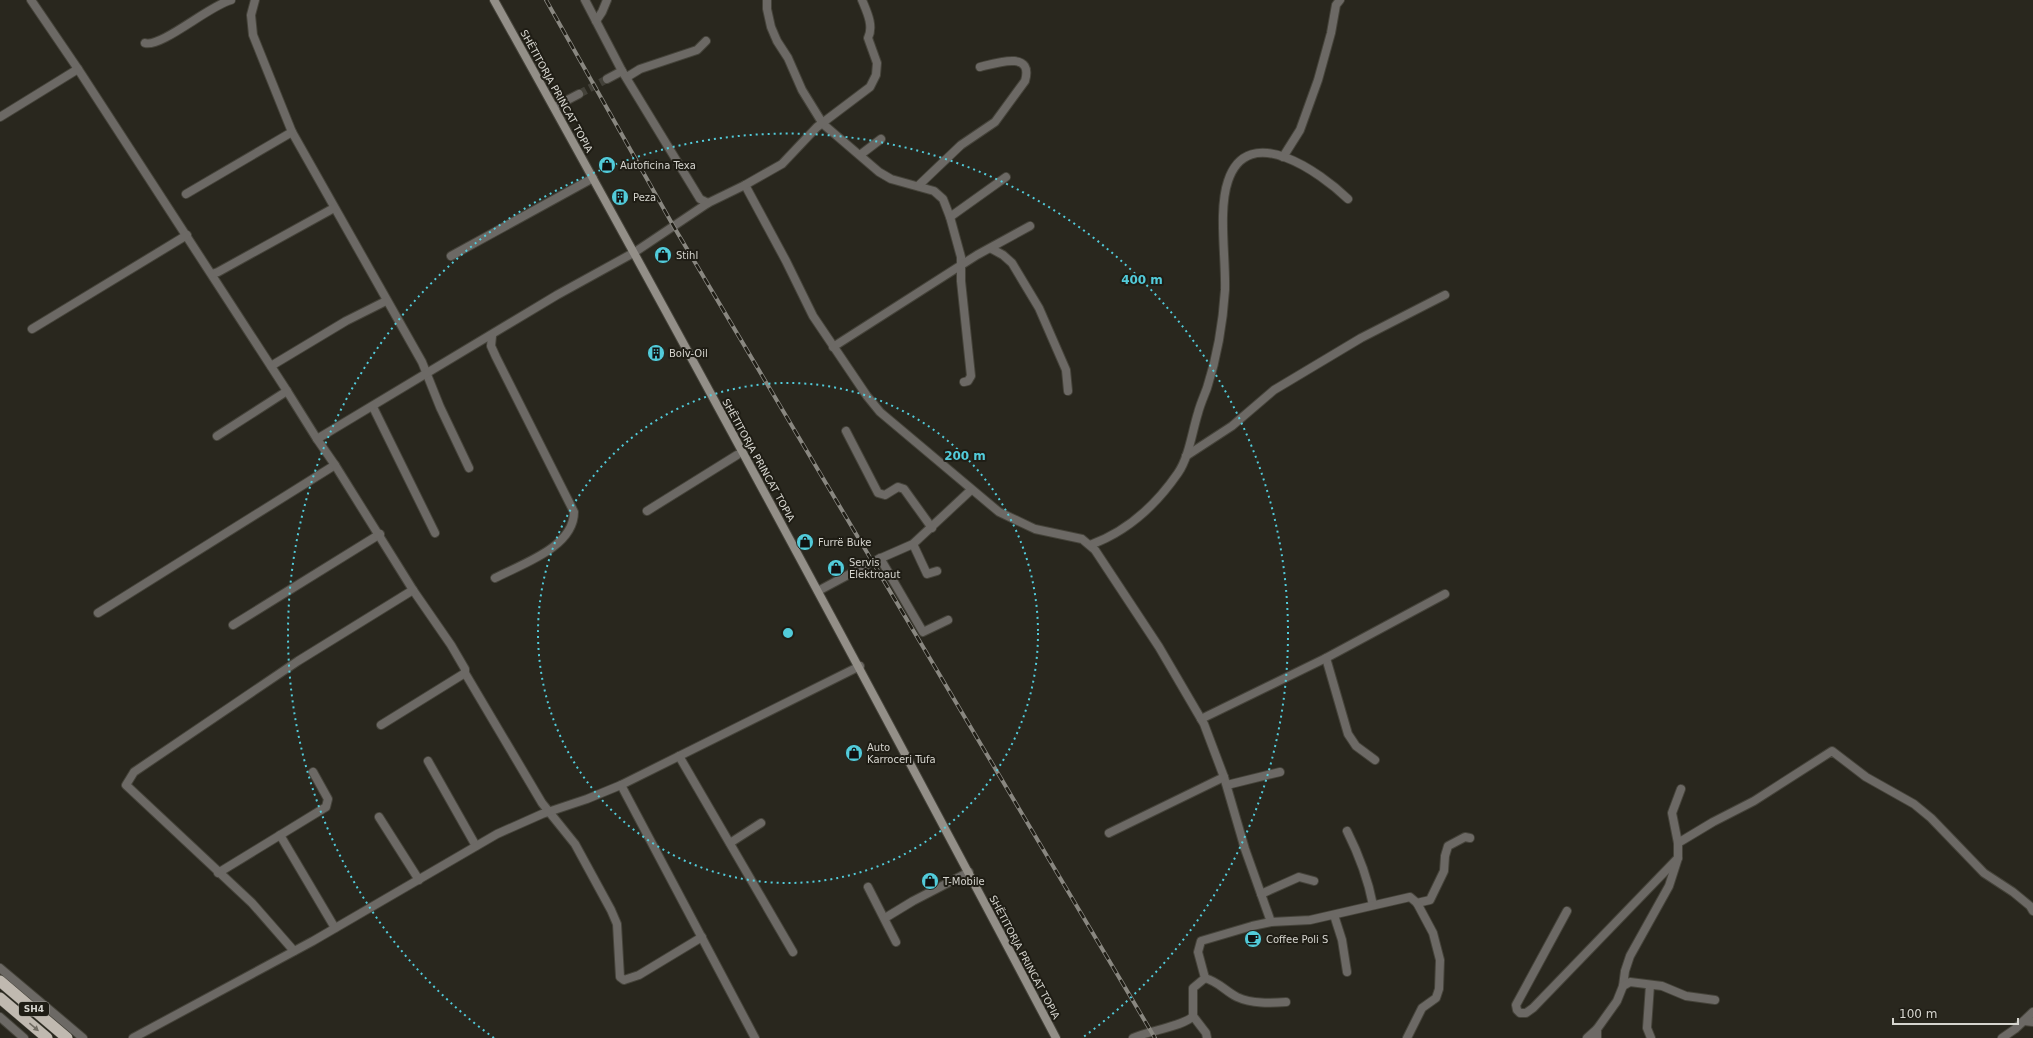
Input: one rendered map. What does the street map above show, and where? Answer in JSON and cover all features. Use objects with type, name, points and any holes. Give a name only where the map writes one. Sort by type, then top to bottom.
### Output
[{"type":"highway","name":"SH4","points":[[0,981],[68,1038]]},
{"type":"highway","name":"SH4","points":[[0,998],[47,1038]]},
{"type":"main road","name":"SHËTITORJA PRINCAT TOPIA","points":[[494,0],[634,252],[860,666],[1056,1038]]},
{"type":"street","points":[[31,0],[187,235],[317,439],[336,465],[380,534],[413,590],[460,659],[465,673],[542,803],[551,811],[575,844],[617,924],[620,977],[624,980],[639,975],[702,937]]},
{"type":"street","points":[[145,43],[156,43],[218,4],[231,0]]},
{"type":"street","points":[[255,0],[251,15],[253,35],[292,132],[428,373],[440,407],[469,468]]},
{"type":"street","points":[[585,0],[625,74],[704,201]]},
{"type":"street","points":[[596,21],[602,12],[606,0]]},
{"type":"street","points":[[767,0],[767,9],[771,27],[777,41],[788,58],[802,90],[823,124],[879,172],[891,179],[918,186],[939,194],[947,205],[961,257],[960,267],[971,376],[968,382],[964,382]]},
{"type":"street","points":[[317,439],[492,336],[556,295],[634,252],[700,208],[704,201],[745,185],[782,164],[817,127],[866,92],[876,75],[877,63],[868,38],[871,32],[869,18],[862,0]]},
{"type":"street","points":[[1283,156],[1300,130],[1318,80],[1331,33],[1336,5],[1340,0]]},
{"type":"street","points":[[607,79],[697,50],[706,41]]},
{"type":"street","points":[[918,186],[961,145],[995,122],[1025,81],[1027,73],[1025,66],[1019,61],[1012,60],[980,67]]},
{"type":"street","points":[[0,117],[78,69]]},
{"type":"street","points":[[554,107],[579,94]]},
{"type":"street","points":[[186,194],[292,132]]},
{"type":"street","points":[[860,155],[881,138]]},
{"type":"street","points":[[1090,544],[1108,538],[1130,524],[1145,510],[1178,473],[1186,456],[1207,387],[1219,339],[1225,291],[1224,196],[1228,180],[1239,162],[1253,154],[1270,153],[1293,159],[1333,184],[1348,199]]},
{"type":"street","points":[[950,217],[1006,177]]},
{"type":"street","points":[[452,256],[593,178]]},
{"type":"street","points":[[745,185],[786,261],[813,316],[833,347],[880,412],[999,512],[1022,524],[1047,533],[1075,536],[1090,544],[1159,647],[1201,719],[1225,781],[1270,922]]},
{"type":"street","points":[[212,274],[334,208]]},
{"type":"street","points":[[833,347],[960,267],[1030,226]]},
{"type":"street","points":[[32,329],[187,235]]},
{"type":"street","points":[[992,249],[1003,255],[1012,263],[1038,308],[1066,370],[1068,391]]},
{"type":"street","points":[[1186,456],[1232,426],[1274,390],[1361,338],[1445,295]]},
{"type":"street","points":[[271,366],[346,320],[386,301]]},
{"type":"street","points":[[492,336],[491,346],[496,357],[574,512],[571,529],[556,546],[496,578]]},
{"type":"street","points":[[217,436],[287,391]]},
{"type":"street","points":[[372,407],[435,533]]},
{"type":"street","points":[[846,431],[878,493],[885,494],[898,487],[904,489],[932,528]]},
{"type":"street","points":[[647,511],[737,455]]},
{"type":"street","points":[[98,613],[336,465]]},
{"type":"street","points":[[818,591],[880,558],[913,544],[932,528],[971,490]]},
{"type":"street","points":[[233,625],[380,534]]},
{"type":"street","points":[[913,544],[927,574],[937,571]]},
{"type":"street","points":[[880,558],[923,632],[948,620]]},
{"type":"street","points":[[294,951],[252,903],[218,873],[126,785],[134,772],[298,661],[413,590]]},
{"type":"street","points":[[1201,719],[1326,658],[1445,594]]},
{"type":"street","points":[[1326,658],[1348,734],[1356,746],[1375,760]]},
{"type":"street","points":[[133,1038],[294,951],[503,831],[551,811],[621,785],[860,666]]},
{"type":"street","points":[[381,725],[465,673]]},
{"type":"street","points":[[1678,843],[1713,822],[1754,801],[1832,751],[1866,777],[1914,804],[1931,818],[1984,873],[2013,892],[2030,906],[2033,911]]},
{"type":"street","points":[[679,756],[793,952]]},
{"type":"street","points":[[428,760],[476,846]]},
{"type":"street","points":[[218,873],[326,807],[328,799],[313,772]]},
{"type":"street","points":[[1109,833],[1225,781],[1280,772]]},
{"type":"street","points":[[621,785],[755,1038]]},
{"type":"street","points":[[1587,1038],[1597,1029],[1617,1001],[1624,986],[1625,971],[1630,956],[1669,886],[1678,858],[1678,843],[1672,813],[1681,789]]},
{"type":"street","points":[[379,817],[419,880]]},
{"type":"street","points":[[730,843],[761,823]]},
{"type":"street","points":[[1347,831],[1358,851],[1368,882],[1373,905]]},
{"type":"street","points":[[280,835],[335,928]]},
{"type":"street","points":[[1417,903],[1430,900],[1444,871],[1445,856],[1448,846],[1465,837],[1470,838]]},
{"type":"street","points":[[1568,911],[1516,1005],[1517,1010],[1520,1013],[1526,1013],[1533,1008],[1678,858]]},
{"type":"street","points":[[885,918],[913,900],[969,872]]},
{"type":"street","points":[[1261,894],[1299,876],[1314,881]]},
{"type":"street","points":[[868,887],[896,942]]},
{"type":"street","points":[[1205,978],[1198,952],[1201,941],[1270,922],[1293,922],[1334,915],[1404,897],[1414,899],[1434,933],[1440,960],[1436,998],[1422,1008],[1407,1038]]},
{"type":"street","points":[[1334,915],[1342,940],[1347,972]]},
{"type":"street","points":[[0,968],[83,1038]]},
{"type":"street","points":[[1205,978],[1216,981],[1237,996],[1246,1000],[1268,1003],[1286,1002]]},
{"type":"street","points":[[1205,978],[1193,988],[1193,1016],[1206,1033],[1207,1038]]},
{"type":"street","points":[[1624,986],[1630,982],[1639,982],[1662,986],[1686,996],[1715,1000]]},
{"type":"street","points":[[1650,985],[1647,1028],[1651,1038]]},
{"type":"street","points":[[2002,1038],[2033,1012]]},
{"type":"street","points":[[1133,1038],[1164,1027],[1186,1022],[1193,1016]]},
{"type":"street","points":[[0,1017],[24,1038]]},
{"type":"street","points":[[2024,1021],[2033,1022]]},
{"type":"street","points":[[1597,1029],[1597,1038]]},
{"type":"tunnel","points":[[579,94],[607,79]]},
{"type":"railway","points":[[546,0],[674,227],[1155,1038]]},
{"type":"place","name":"Autoficina Texa","points":[[607,165]]},
{"type":"place","name":"Peza","points":[[620,197]]},
{"type":"place","name":"Stihl","points":[[663,255]]},
{"type":"place","name":"Bolv-Oil","points":[[656,353]]},
{"type":"place","name":"Furrë Buke","points":[[805,542]]},
{"type":"place","name":"Servis Elektroaut","points":[[836,568]]},
{"type":"place","name":"Auto Karroceri Tufa","points":[[854,753]]},
{"type":"place","name":"T-Mobile","points":[[930,881]]},
{"type":"place","name":"Coffee Poli S","points":[[1253,939]]}]
